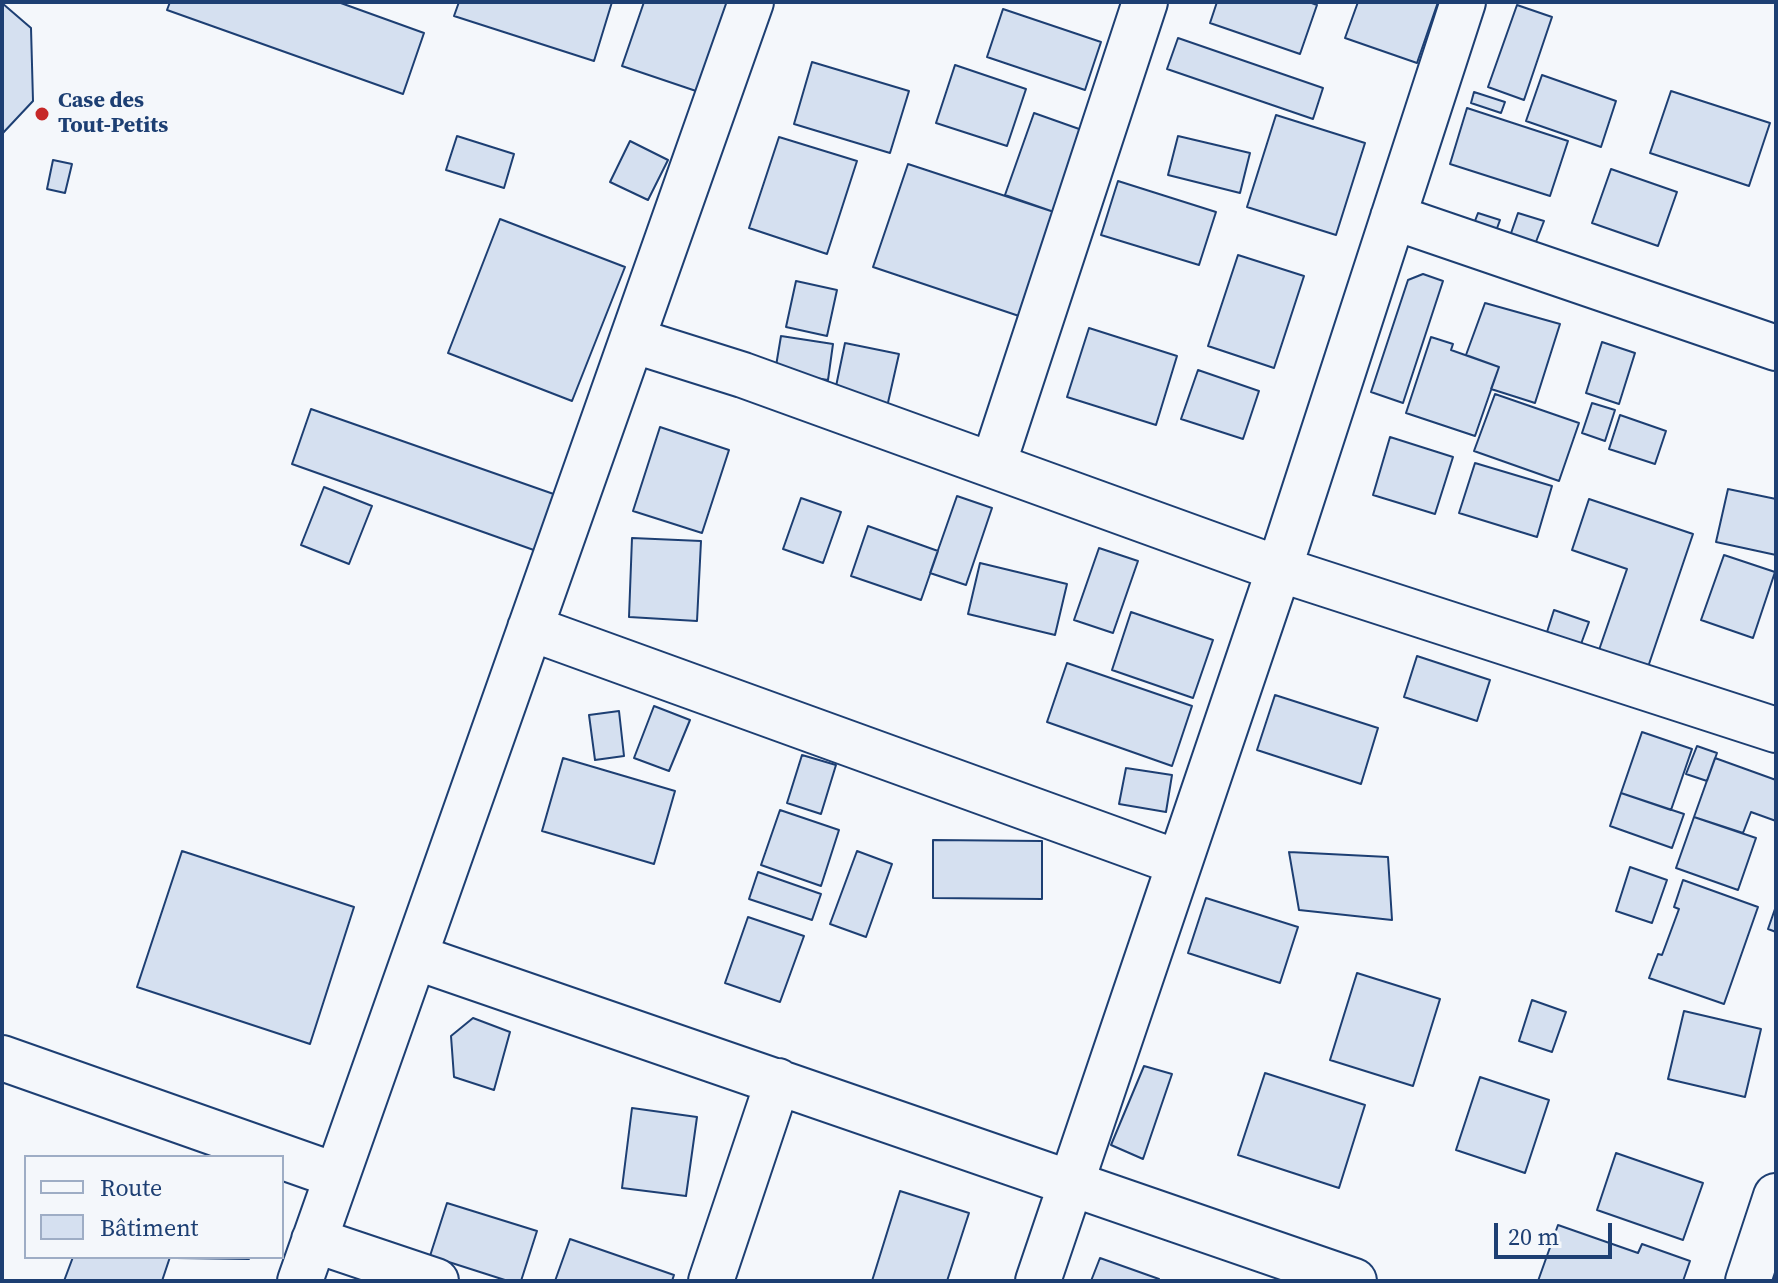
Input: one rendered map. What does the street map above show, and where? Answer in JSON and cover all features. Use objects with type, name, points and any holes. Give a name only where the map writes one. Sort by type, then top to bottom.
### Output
[{"type":"street","points":[[300,1281],[751,2]]},
{"type":"street","points":[[993,465],[1145,2]]},
{"type":"street","points":[[1038,1281],[1279,569],[1463,2]]},
{"type":"street","points":[[1393,217],[1776,348]]},
{"type":"street","points":[[632,340],[743,375],[1279,569],[1776,730]]},
{"type":"street","points":[[530,628],[1179,863]]},
{"type":"street","points":[[415,957],[1072,1181],[1354,1281]]},
{"type":"street","points":[[2,1058],[277,1155]]},
{"type":"street","points":[[711,1281],[778,1081]]},
{"type":"street","points":[[284,1157],[337,1176]]},
{"type":"street","points":[[1748,1281],[1776,1196]]},
{"type":"street","points":[[314,1240],[436,1281]]},
{"type":"building","points":[[170,2],[338,2],[424,33],[403,94],[167,10]]},
{"type":"building","points":[[459,2],[612,2],[594,61],[454,16]]},
{"type":"building","points":[[644,2],[730,2],[699,92],[622,66]]},
{"type":"building","points":[[1217,2],[1309,2],[1317,5],[1300,54],[1210,23]]},
{"type":"building","points":[[1358,2],[1438,2],[1417,63],[1345,38]]},
{"type":"building","points":[[2,3],[31,28],[33,101],[2,134]]},
{"type":"building","points":[[1517,5],[1552,17],[1524,100],[1488,87]]},
{"type":"building","points":[[1003,9],[1101,42],[1085,90],[987,57]]},
{"type":"building","points":[[1178,38],[1323,88],[1313,119],[1167,69]]},
{"type":"building","points":[[812,62],[909,91],[890,153],[794,124]]},
{"type":"building","points":[[955,65],[1026,89],[1007,146],[936,123]]},
{"type":"building","points":[[1542,75],[1616,101],[1601,147],[1526,121]]},
{"type":"building","points":[[1671,91],[1770,123],[1749,186],[1650,153]]},
{"type":"building","points":[[1474,92],[1505,102],[1501,113],[1471,103]]},
{"type":"building","points":[[1467,108],[1568,141],[1550,196],[1450,164]]},
{"type":"building","points":[[1034,113],[1082,130],[1054,212],[1005,195]]},
{"type":"building","points":[[1276,115],[1365,143],[1336,235],[1247,207]]},
{"type":"building","points":[[457,136],[514,154],[504,188],[446,170]]},
{"type":"building","points":[[1178,136],[1250,153],[1240,193],[1168,175]]},
{"type":"building","points":[[779,137],[857,161],[827,254],[749,228]]},
{"type":"building","points":[[630,141],[668,160],[648,200],[610,182]]},
{"type":"building","points":[[53,160],[72,164],[65,193],[47,189]]},
{"type":"building","points":[[908,164],[1057,213],[1022,317],[873,267]]},
{"type":"building","points":[[1611,169],[1677,192],[1658,246],[1592,223]]},
{"type":"building","points":[[1118,181],[1216,212],[1199,265],[1101,235]]},
{"type":"building","points":[[1478,213],[1500,220],[1492,242],[1470,234]]},
{"type":"building","points":[[1518,213],[1544,221],[1534,247],[1509,239]]},
{"type":"building","points":[[500,219],[625,267],[572,401],[448,353]]},
{"type":"building","points":[[1238,255],[1304,276],[1274,368],[1208,346]]},
{"type":"building","points":[[1423,274],[1443,281],[1403,403],[1371,392],[1408,280]]},
{"type":"building","points":[[796,281],[837,290],[827,336],[786,327]]},
{"type":"building","points":[[1485,303],[1560,324],[1535,403],[1491,389],[1499,367],[1466,355]]},
{"type":"building","points":[[1089,328],[1177,356],[1156,425],[1067,397]]},
{"type":"building","points":[[781,336],[833,344],[828,380],[775,372]]},
{"type":"building","points":[[1431,337],[1453,344],[1451,350],[1499,367],[1475,436],[1406,413]]},
{"type":"building","points":[[1602,342],[1635,353],[1619,404],[1586,393]]},
{"type":"building","points":[[845,343],[899,354],[887,407],[834,396]]},
{"type":"building","points":[[1198,370],[1259,391],[1243,439],[1181,419]]},
{"type":"building","points":[[1495,394],[1579,423],[1559,481],[1474,451]]},
{"type":"building","points":[[1592,403],[1615,410],[1605,441],[1582,433]]},
{"type":"building","points":[[311,409],[565,498],[545,554],[292,464]]},
{"type":"building","points":[[1620,415],[1666,431],[1655,464],[1609,449]]},
{"type":"building","points":[[660,427],[729,450],[702,533],[633,511]]},
{"type":"building","points":[[1390,437],[1453,457],[1435,514],[1373,495]]},
{"type":"building","points":[[1475,463],[1552,486],[1537,537],[1459,513]]},
{"type":"building","points":[[324,487],[372,506],[349,564],[301,545]]},
{"type":"building","points":[[1728,489],[1776,499],[1776,555],[1716,542]]},
{"type":"building","points":[[957,496],[992,508],[966,585],[930,573]]},
{"type":"building","points":[[801,498],[841,512],[823,563],[783,549]]},
{"type":"building","points":[[1589,499],[1693,534],[1648,667],[1599,650],[1627,569],[1572,550]]},
{"type":"building","points":[[868,526],[938,551],[921,600],[851,576]]},
{"type":"building","points":[[632,538],[701,541],[697,621],[629,617]]},
{"type":"building","points":[[1099,548],[1138,561],[1113,633],[1074,620]]},
{"type":"building","points":[[1724,555],[1775,572],[1753,638],[1701,620]]},
{"type":"building","points":[[980,563],[1067,584],[1055,635],[968,614]]},
{"type":"building","points":[[1554,610],[1589,622],[1581,644],[1547,632]]},
{"type":"building","points":[[1131,612],[1213,640],[1193,698],[1112,670]]},
{"type":"building","points":[[1417,656],[1490,680],[1477,721],[1404,697]]},
{"type":"building","points":[[1067,663],[1192,706],[1172,766],[1047,722]]},
{"type":"building","points":[[1275,695],[1378,728],[1361,784],[1257,750]]},
{"type":"building","points":[[654,706],[690,720],[669,771],[634,758]]},
{"type":"building","points":[[619,711],[624,756],[595,760],[589,715]]},
{"type":"building","points":[[1642,732],[1692,749],[1671,810],[1621,793]]},
{"type":"building","points":[[1697,746],[1717,753],[1707,781],[1686,774]]},
{"type":"building","points":[[802,755],[836,765],[821,814],[787,803]]},
{"type":"building","points":[[563,758],[675,791],[654,864],[542,831]]},
{"type":"building","points":[[1715,758],[1776,780],[1776,821],[1751,812],[1743,833],[1694,817]]},
{"type":"building","points":[[1126,768],[1172,775],[1166,812],[1119,804]]},
{"type":"building","points":[[1621,793],[1684,814],[1672,848],[1610,826]]},
{"type":"building","points":[[780,810],[839,830],[821,886],[761,865]]},
{"type":"building","points":[[1694,817],[1756,838],[1738,890],[1676,868]]},
{"type":"building","points":[[933,840],[1042,841],[1042,899],[933,898]]},
{"type":"building","points":[[182,851],[354,907],[310,1044],[137,987]]},
{"type":"building","points":[[857,851],[892,864],[866,937],[830,924]]},
{"type":"building","points":[[1289,852],[1388,857],[1392,920],[1299,910]]},
{"type":"building","points":[[1630,867],[1667,880],[1652,923],[1616,911]]},
{"type":"building","points":[[758,872],[821,894],[812,920],[749,899]]},
{"type":"building","points":[[1683,880],[1758,907],[1724,1004],[1649,978],[1658,954],[1662,955],[1679,909],[1674,907]]},
{"type":"building","points":[[1206,898],[1298,927],[1280,983],[1188,953]]},
{"type":"building","points":[[1776,906],[1776,932],[1768,929]]},
{"type":"building","points":[[748,917],[804,936],[780,1002],[725,983]]},
{"type":"building","points":[[1357,973],[1440,999],[1413,1086],[1330,1060]]},
{"type":"building","points":[[1532,1000],[1566,1012],[1552,1052],[1519,1041]]},
{"type":"building","points":[[1684,1011],[1761,1029],[1745,1097],[1668,1079]]},
{"type":"building","points":[[473,1018],[510,1032],[494,1090],[454,1077],[451,1036]]},
{"type":"building","points":[[1144,1066],[1172,1074],[1143,1159],[1111,1145]]},
{"type":"building","points":[[1265,1073],[1365,1105],[1339,1188],[1238,1155]]},
{"type":"building","points":[[1480,1077],[1549,1100],[1525,1173],[1456,1150]]},
{"type":"building","points":[[632,1108],[697,1117],[686,1196],[622,1188]]},
{"type":"building","points":[[1616,1153],[1703,1183],[1683,1240],[1597,1210]]},
{"type":"building","points":[[900,1191],[969,1213],[947,1281],[872,1281]]},
{"type":"building","points":[[447,1203],[537,1231],[521,1281],[508,1281],[430,1256]]},
{"type":"building","points":[[1558,1225],[1638,1253],[1642,1244],[1690,1261],[1683,1281],[1538,1281]]},
{"type":"building","points":[[570,1239],[674,1275],[672,1281],[555,1281]]},
{"type":"building","points":[[1100,1258],[1159,1279],[1159,1281],[1091,1281]]},
{"type":"building","points":[[72,1259],[169,1259],[162,1281],[64,1281]]},
{"type":"place","name":"Case des Tout-Petits","points":[[42,114]]}]
